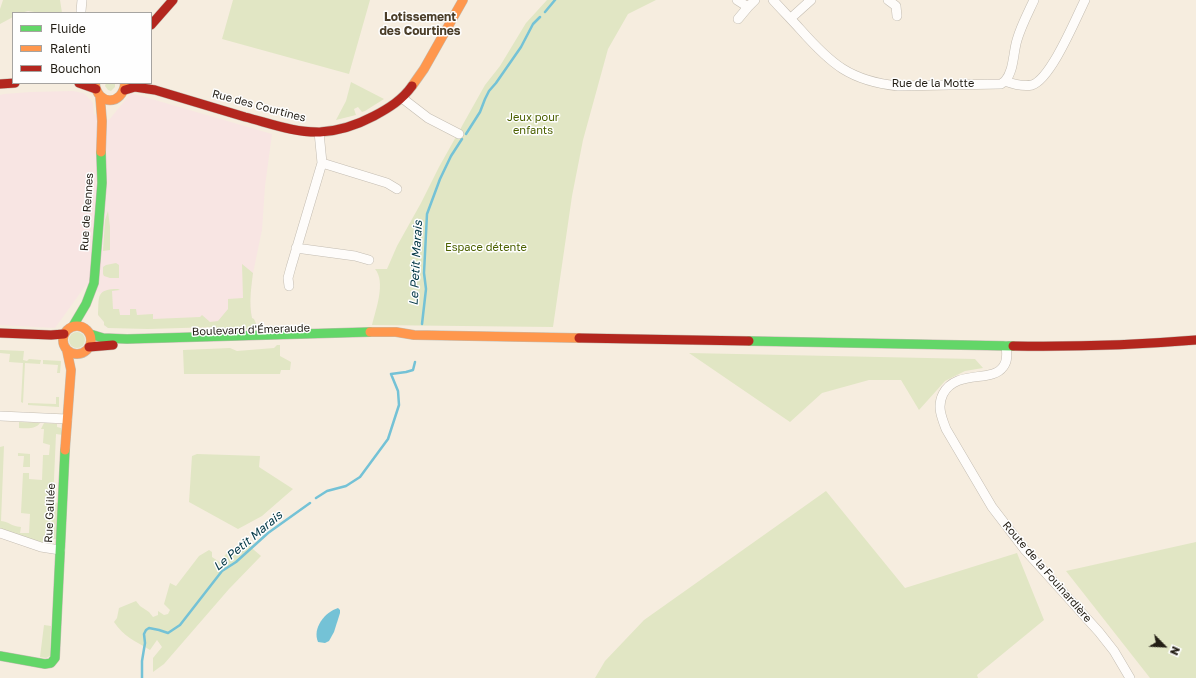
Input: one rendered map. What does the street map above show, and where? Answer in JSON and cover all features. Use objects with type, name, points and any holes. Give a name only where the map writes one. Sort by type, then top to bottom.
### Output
[{"type":"main road","points":[[152,24],[172,0]]},
{"type":"main road","name":"Rue des Courtines","points":[[141,84],[155,90],[274,125],[298,130],[319,132],[344,128],[360,123],[391,107],[402,98],[418,78],[462,0]]},
{"type":"main road","points":[[0,84],[12,83]]},
{"type":"main road","points":[[82,84],[97,90],[104,100],[110,101],[118,99],[121,96],[125,86]]},
{"type":"main road","name":"Rue des Courtines","points":[[125,86],[155,90]]},
{"type":"main road","name":"Rue de Rennes","points":[[73,326],[86,304],[93,287],[101,200],[102,121],[97,90]]},
{"type":"main road","name":"Rue de Rennes","points":[[102,121],[105,108],[110,101]]},
{"type":"main road","name":"Rue de Rennes","points":[[86,304],[83,317],[87,331]]},
{"type":"main road","points":[[65,348],[62,340],[64,334],[73,326],[79,326],[101,337],[133,338],[301,332],[386,332],[414,335],[1063,347],[1110,346],[1196,340]]},
{"type":"main road","points":[[0,341],[50,343],[65,348],[72,354],[78,354],[85,351],[89,347],[91,341],[87,331]]},
{"type":"main road","points":[[0,333],[50,335],[64,334]]},
{"type":"main road","name":"Boulevard d'Émeraude","points":[[89,347],[101,345],[181,344],[264,340],[387,340],[402,339],[414,335]]},
{"type":"main road","name":"Rue Galilée","points":[[65,348],[71,370]]},
{"type":"main road","name":"Rue Galilée","points":[[0,656],[45,664],[51,663],[55,658],[67,419],[71,370],[78,354]]},
{"type":"street","points":[[81,10],[82,0]]},
{"type":"street","points":[[737,0],[748,7]]},
{"type":"street","points":[[738,19],[755,0]]},
{"type":"street","name":"Rue de la Motte","points":[[773,0],[830,60],[842,69],[866,80],[898,86],[1001,84],[1005,81]]},
{"type":"street","points":[[790,18],[810,0]]},
{"type":"street","points":[[888,0],[896,6],[897,16]]},
{"type":"street","points":[[1034,0],[1016,41],[1010,73],[1005,81],[1015,84],[1033,84],[1039,81],[1050,68],[1061,50],[1085,0]]},
{"type":"street","points":[[402,98],[428,118],[459,134]]},
{"type":"street","points":[[289,286],[288,278],[296,248],[322,163],[319,132]]},
{"type":"street","points":[[322,163],[387,183],[397,189]]},
{"type":"street","points":[[296,248],[356,256],[369,260]]},
{"type":"street","name":"Route de la Fouinardière","points":[[1006,346],[1006,362],[1000,371],[992,374],[959,380],[945,390],[939,406],[941,416],[946,429],[992,507],[1025,550],[1099,632],[1114,651],[1130,678]]},
{"type":"street","points":[[0,416],[67,419]]},
{"type":"street","points":[[0,533],[34,545],[60,550]]},
{"type":"shaded area","points":[[73,91],[86,95],[93,103],[94,114],[109,120],[131,93],[272,134],[265,186],[262,230],[253,273],[250,299],[252,318],[254,319],[258,328],[108,328],[104,325],[104,322],[98,315],[99,298],[101,293],[86,285],[55,328],[0,325],[0,95],[30,92]]},
{"type":"green space","points":[[3,0],[60,0],[62,12],[12,12],[12,18],[0,24],[0,9]]},
{"type":"green space","points":[[233,0],[370,0],[349,74],[222,39]]},
{"type":"green space","name":"Espace détente","points":[[547,0],[656,0],[628,14],[608,49],[583,140],[572,196],[553,327],[372,325],[378,304],[380,288],[380,281],[375,269],[387,269],[397,246],[439,167],[485,85],[500,66],[526,23]]},
{"type":"green space","points":[[351,82],[384,99],[362,112],[358,107],[354,109],[356,115],[336,120],[346,101]]},
{"type":"green space","points":[[106,84],[115,84],[115,87],[111,91],[105,86]]},
{"type":"green space","points":[[108,211],[110,250],[103,251],[105,220]]},
{"type":"green space","points":[[116,263],[119,265],[119,278],[104,276],[103,267]]},
{"type":"green space","points":[[242,264],[253,273],[251,312],[252,318],[254,319],[258,328],[230,330],[215,327],[148,329],[108,328],[104,325],[104,322],[98,315],[98,303],[102,292],[111,289],[118,289],[120,290],[112,291],[113,309],[119,309],[120,315],[130,315],[130,309],[136,309],[137,315],[153,314],[153,319],[200,317],[202,315],[210,322],[218,321],[228,309],[228,299],[243,298]]},
{"type":"green space","points":[[77,332],[84,337],[85,340],[80,347],[77,348],[70,343],[69,340],[74,333]]},
{"type":"green space","points":[[277,345],[280,345],[280,356],[291,362],[290,370],[281,370],[280,374],[184,374],[183,350],[230,348],[237,351],[274,348]]},
{"type":"green space","points":[[0,350],[24,351],[23,360],[41,360],[40,364],[25,363],[23,403],[21,402],[23,363],[9,362],[10,354],[0,353]]},
{"type":"green space","points":[[689,353],[975,359],[983,368],[965,371],[945,381],[919,410],[901,380],[869,380],[822,393],[790,422]]},
{"type":"green space","points":[[43,360],[61,361],[60,373],[57,373],[58,365],[43,364]]},
{"type":"green space","points":[[56,397],[59,397],[59,407],[28,405],[28,403],[56,404]]},
{"type":"green space","points":[[19,422],[40,423],[33,428],[19,428]]},
{"type":"green space","points":[[44,423],[57,424],[57,427],[61,428],[63,435],[56,434],[53,502],[59,503],[56,539],[51,539],[51,544],[15,535],[0,528],[0,447],[4,446],[1,521],[21,527],[20,533],[29,533],[30,514],[21,513],[23,473],[29,473],[29,479],[42,480],[43,455],[49,455],[50,445],[43,443],[44,429],[41,429]]},
{"type":"green space","points":[[18,453],[30,454],[30,467],[23,467],[24,456],[18,456]]},
{"type":"green space","points":[[197,454],[260,456],[259,467],[293,489],[262,516],[238,529],[189,502],[192,456]]},
{"type":"green space","points":[[826,491],[905,588],[1017,553],[1044,620],[977,675],[978,678],[595,678],[605,661],[644,620]]},
{"type":"green space","points":[[1196,542],[1196,678],[1150,678],[1066,571]]},
{"type":"green space","points":[[246,543],[261,556],[229,589],[164,664],[153,672],[153,658],[162,647],[157,640],[150,650],[121,631],[114,622],[117,618],[119,608],[136,601],[153,617],[158,615],[158,611],[164,615],[168,614],[170,610],[164,604],[170,583],[176,586],[199,556],[209,550],[212,552],[212,557],[221,563],[225,555]]},
{"type":"green space","points":[[44,625],[51,626],[50,656],[46,658],[40,657]]},
{"type":"water","points":[[338,608],[340,613],[334,632],[329,641],[325,643],[318,642],[318,626],[324,617]]},
{"type":"waterway","name":"Le Petit Marais","points":[[545,12],[555,0]]},
{"type":"waterway","name":"Le Petit Marais","points":[[466,134],[480,112],[489,91],[521,47],[533,24],[540,17]]},
{"type":"waterway","name":"Le Petit Marais","points":[[422,324],[426,289],[424,273],[427,214],[440,179],[451,156],[462,139]]},
{"type":"waterway","name":"Le Petit Marais","points":[[316,498],[327,491],[346,486],[360,477],[388,439],[399,405],[398,391],[391,374],[413,370],[415,362]]},
{"type":"waterway","name":"Le Petit Marais","points":[[142,678],[142,661],[145,643],[144,634],[146,630],[149,628],[168,633],[180,625],[222,571],[236,562],[268,533],[310,503]]},
{"type":"traffic: fast","points":[[73,326],[86,304],[94,283],[102,183],[101,152]]},
{"type":"traffic: fast","points":[[90,334],[103,338],[127,339],[370,332]]},
{"type":"traffic: fast","points":[[749,341],[1013,346]]},
{"type":"traffic: fast","points":[[0,656],[45,664],[51,663],[55,658],[65,450]]},
{"type":"traffic: slow","points":[[412,86],[424,69],[463,0]]},
{"type":"traffic: slow","points":[[95,84],[100,96],[110,100],[120,96],[125,84]]},
{"type":"traffic: slow","points":[[100,96],[102,121],[101,152]]},
{"type":"traffic: slow","points":[[77,326],[87,330],[91,340],[87,350],[77,354],[67,350],[63,340],[67,330],[77,326]]},
{"type":"traffic: slow","points":[[370,332],[396,332],[414,335],[579,338]]},
{"type":"traffic: slow","points":[[65,450],[71,370],[67,351]]},
{"type":"traffic: jam","points":[[152,24],[173,0]]},
{"type":"traffic: jam","points":[[0,84],[12,83]]},
{"type":"traffic: jam","points":[[82,84],[96,89]]},
{"type":"traffic: jam","points":[[125,90],[135,87],[155,90],[282,127],[301,131],[320,132],[341,129],[368,119],[395,103],[412,86]]},
{"type":"traffic: jam","points":[[0,333],[51,335],[64,334]]},
{"type":"traffic: jam","points":[[579,338],[749,341]]},
{"type":"traffic: jam","points":[[1013,346],[1105,345],[1196,340]]},
{"type":"traffic: jam","points":[[89,347],[113,345]]},
{"type":"district","name":"Lotissement des Courtines","points":[[420,24]]},
{"type":"park label","name":"Jeux pour enfants","points":[[533,124]]}]
